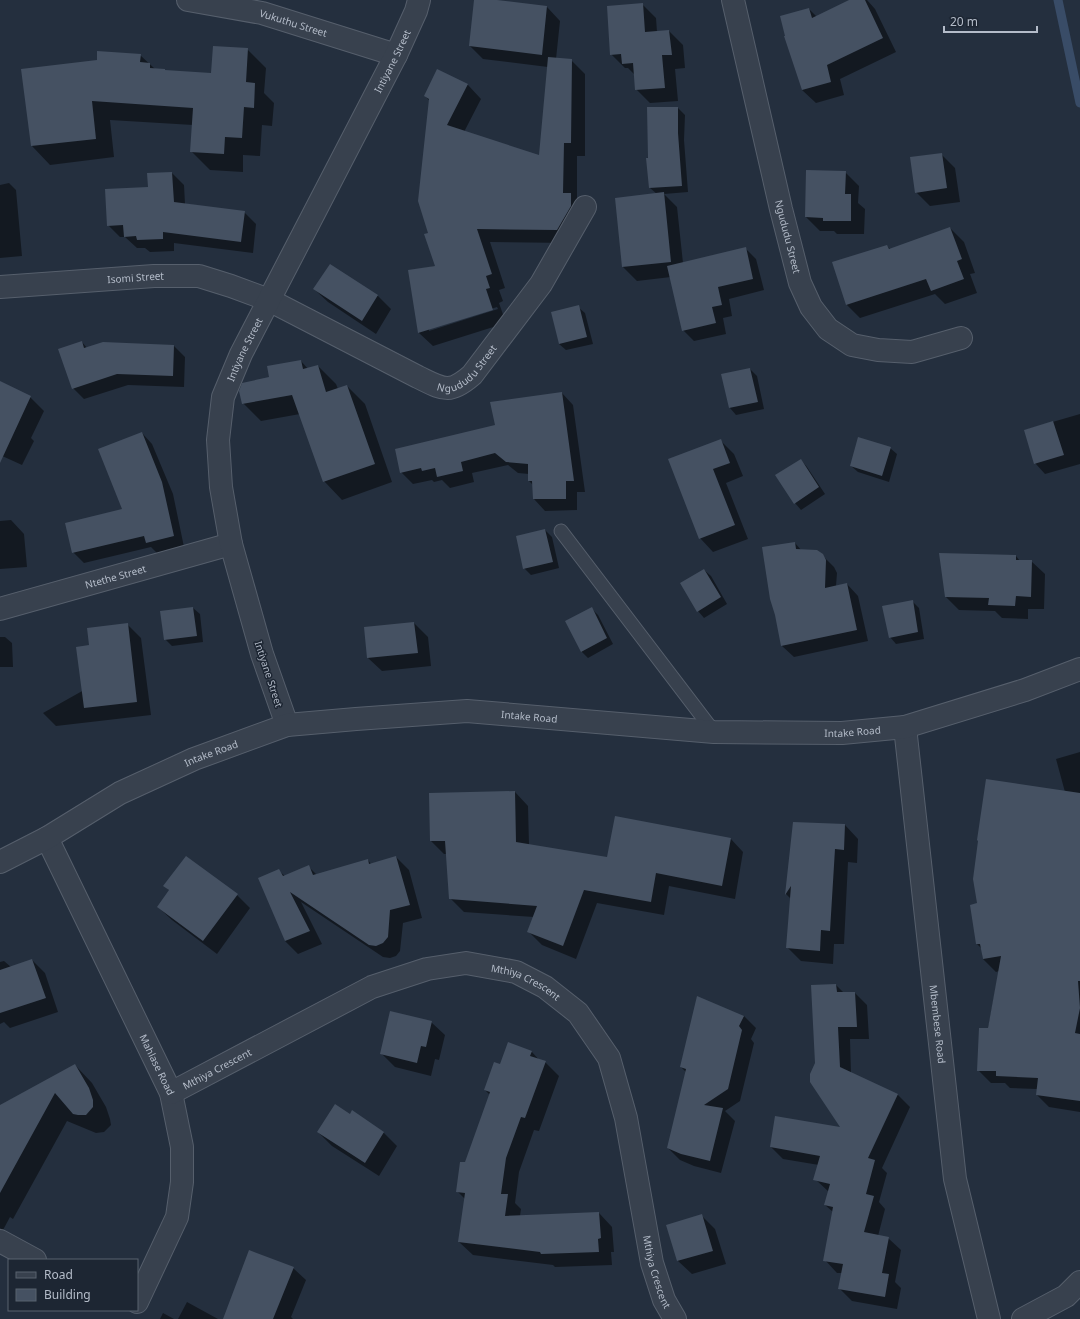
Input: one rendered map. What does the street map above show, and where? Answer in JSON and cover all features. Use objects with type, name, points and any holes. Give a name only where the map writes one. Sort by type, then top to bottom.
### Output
[{"type":"street","name":"Vukuthu Street","points":[[188,0],[262,13],[396,55]]},
{"type":"street","name":"Intiyane Street","points":[[287,725],[262,654],[231,544],[221,487],[218,440],[223,397],[242,354],[269,300],[396,55],[416,11],[418,0]]},
{"type":"street","name":"Ngududu Street","points":[[733,0],[781,209],[800,283],[811,308],[828,329],[852,345],[878,350],[912,352],[960,338]]},
{"type":"street","name":"Ngududu Street","points":[[269,300],[418,377],[441,388],[452,388],[463,383],[472,375],[542,284],[585,207]]},
{"type":"street","name":"Isomi Street","points":[[0,287],[154,276],[199,276],[269,300]]},
{"type":"street","name":"Ntethe Street","points":[[0,609],[231,544]]},
{"type":"street","name":"Intake Road","points":[[0,862],[48,838],[120,793],[194,759],[287,725],[467,711],[714,732],[842,733],[905,727],[1025,690],[1080,669]]},
{"type":"street","name":"Mbembese Road","points":[[905,727],[955,1179],[989,1319]]},
{"type":"street","name":"Mahlase Road","points":[[48,838],[171,1093],[182,1147],[182,1182],[177,1217],[138,1300]]},
{"type":"street","name":"Mthiya Crescent","points":[[171,1093],[372,987],[427,969],[466,963],[516,972],[545,987],[578,1014],[609,1058],[626,1118],[652,1263],[664,1300],[675,1319]]},
{"type":"street","points":[[0,1241],[33,1259]]},
{"type":"street","points":[[1023,1319],[1066,1296],[1080,1282]]},
{"type":"lane","points":[[561,531],[714,732]]},
{"type":"building","points":[[474,0],[497,0],[547,6],[542,55],[469,46]]},
{"type":"building","points":[[849,0],[865,0],[883,38],[827,65],[831,82],[802,90],[784,36],[780,16],[809,8],[812,18]]},
{"type":"building","points":[[643,3],[645,32],[669,30],[672,55],[662,55],[665,88],[635,90],[633,63],[622,64],[621,54],[610,55],[607,6]]},
{"type":"building","points":[[213,46],[248,48],[246,82],[255,83],[254,108],[244,107],[242,138],[225,137],[224,154],[190,152],[193,108],[92,101],[96,139],[31,146],[21,69],[97,60],[97,51],[141,54],[140,62],[150,63],[150,68],[211,73]]},
{"type":"building","points":[[548,57],[572,59],[571,143],[564,143],[563,193],[571,193],[571,206],[557,230],[477,229],[492,274],[486,276],[490,288],[486,289],[493,310],[418,333],[408,270],[435,266],[424,234],[428,233],[418,201],[429,99],[424,96],[437,69],[468,84],[447,125],[539,155]]},
{"type":"building","points":[[647,107],[678,107],[678,133],[682,186],[649,188],[646,158],[648,158]]},
{"type":"building","points":[[942,153],[947,188],[915,193],[910,157]]},
{"type":"building","points":[[806,170],[846,171],[845,194],[851,194],[851,221],[823,221],[823,218],[805,217]]},
{"type":"building","points":[[172,172],[174,202],[245,211],[241,242],[163,232],[163,239],[137,240],[136,236],[124,237],[123,225],[107,226],[105,189],[148,187],[147,173]]},
{"type":"building","points":[[664,192],[671,262],[622,267],[615,198]]},
{"type":"building","points":[[950,227],[962,259],[957,261],[964,279],[931,291],[926,279],[846,305],[832,262],[887,245],[889,249]]},
{"type":"building","points":[[746,247],[753,279],[718,287],[722,305],[712,307],[716,323],[682,331],[667,266]]},
{"type":"building","points":[[330,264],[378,295],[362,321],[313,289]]},
{"type":"building","points":[[579,305],[587,337],[559,344],[551,312]]},
{"type":"building","points":[[82,341],[84,348],[103,342],[174,345],[173,376],[117,374],[72,389],[58,349]]},
{"type":"building","points":[[301,360],[303,369],[318,365],[326,392],[347,385],[375,464],[323,482],[292,395],[242,404],[239,391],[242,383],[269,377],[267,366]]},
{"type":"building","points":[[750,368],[758,402],[729,408],[721,374]]},
{"type":"building","points":[[0,381],[31,396],[0,463]]},
{"type":"building","points":[[562,392],[574,481],[566,481],[566,499],[533,499],[532,481],[528,481],[528,464],[506,462],[495,453],[461,462],[463,471],[437,477],[435,468],[422,471],[421,468],[400,473],[395,449],[495,425],[490,402]]},
{"type":"building","points":[[1053,421],[1064,455],[1034,464],[1024,430]]},
{"type":"building","points":[[142,432],[162,482],[174,536],[146,543],[144,536],[72,553],[65,523],[122,509],[98,449]]},
{"type":"building","points":[[858,437],[891,447],[882,476],[850,466]]},
{"type":"building","points":[[721,439],[730,463],[713,469],[735,525],[699,539],[668,459]]},
{"type":"building","points":[[801,459],[819,487],[794,504],[775,475]]},
{"type":"building","points":[[545,529],[553,562],[523,569],[516,536]]},
{"type":"building","points":[[795,542],[796,549],[817,550],[823,554],[826,560],[825,588],[847,583],[857,630],[781,646],[775,615],[770,599],[762,547]]},
{"type":"building","points":[[939,553],[1016,555],[1016,560],[1032,560],[1031,597],[1016,596],[1015,606],[988,605],[989,598],[945,597]]},
{"type":"building","points":[[704,569],[721,597],[697,612],[680,583]]},
{"type":"building","points":[[913,600],[918,632],[889,638],[882,606]]},
{"type":"building","points":[[193,607],[197,636],[164,640],[160,611]]},
{"type":"building","points":[[592,607],[607,638],[581,652],[565,621]]},
{"type":"building","points":[[414,622],[418,653],[367,658],[364,627]]},
{"type":"building","points":[[128,623],[137,702],[84,708],[76,647],[89,645],[87,628]]},
{"type":"building","points":[[986,779],[1080,793],[1080,981],[1078,981],[1080,1008],[1075,1033],[1080,1034],[1080,1101],[1036,1095],[1038,1078],[996,1076],[996,1071],[977,1071],[979,1028],[988,1028],[1001,956],[983,959],[980,944],[976,944],[970,905],[977,903],[973,879]]},
{"type":"building","points":[[515,791],[516,842],[607,857],[615,816],[731,838],[722,886],[656,873],[651,902],[584,890],[563,946],[527,932],[537,906],[449,899],[445,841],[430,841],[429,793]]},
{"type":"building","points":[[793,822],[845,824],[844,850],[835,849],[830,931],[821,930],[820,951],[786,948],[791,886],[785,895]]},
{"type":"building","points":[[186,856],[238,894],[203,941],[157,907],[169,890],[163,886]]},
{"type":"building","points":[[396,856],[410,905],[390,910],[388,937],[383,943],[376,946],[369,945],[290,892],[310,931],[285,941],[258,878],[279,869],[283,876],[309,865],[313,875],[368,859],[369,864]]},
{"type":"building","points":[[32,959],[46,998],[0,1013],[0,970]]},
{"type":"building","points":[[836,984],[837,992],[855,992],[857,1027],[838,1027],[840,1067],[898,1094],[868,1158],[875,1160],[866,1194],[874,1196],[864,1232],[889,1237],[882,1273],[889,1274],[885,1297],[838,1289],[843,1264],[823,1261],[833,1207],[824,1205],[830,1184],[813,1180],[820,1156],[770,1147],[775,1116],[840,1127],[810,1082],[810,1074],[815,1063],[811,985]]},
{"type":"building","points":[[697,996],[744,1016],[739,1026],[742,1030],[728,1089],[704,1105],[723,1108],[710,1161],[681,1154],[667,1148],[686,1069],[680,1067]]},
{"type":"building","points":[[390,1011],[432,1021],[426,1047],[421,1046],[417,1063],[380,1054]]},
{"type":"building","points":[[508,1042],[532,1051],[530,1056],[546,1061],[525,1118],[521,1117],[506,1158],[501,1194],[508,1194],[505,1216],[599,1212],[601,1238],[598,1239],[599,1252],[541,1254],[540,1252],[458,1242],[465,1193],[456,1192],[460,1162],[465,1162],[490,1092],[484,1090],[494,1062],[500,1064]]},
{"type":"building","points":[[75,1064],[89,1088],[93,1100],[93,1107],[86,1115],[73,1114],[55,1093],[0,1193],[0,1105]]},
{"type":"building","points":[[335,1104],[350,1114],[352,1110],[384,1132],[365,1163],[317,1132]]},
{"type":"building","points":[[702,1214],[713,1251],[677,1261],[666,1225]]},
{"type":"building","points":[[249,1250],[294,1267],[273,1319],[223,1319]]},
{"type":"waterway","points":[[1058,0],[1080,103]]}]
